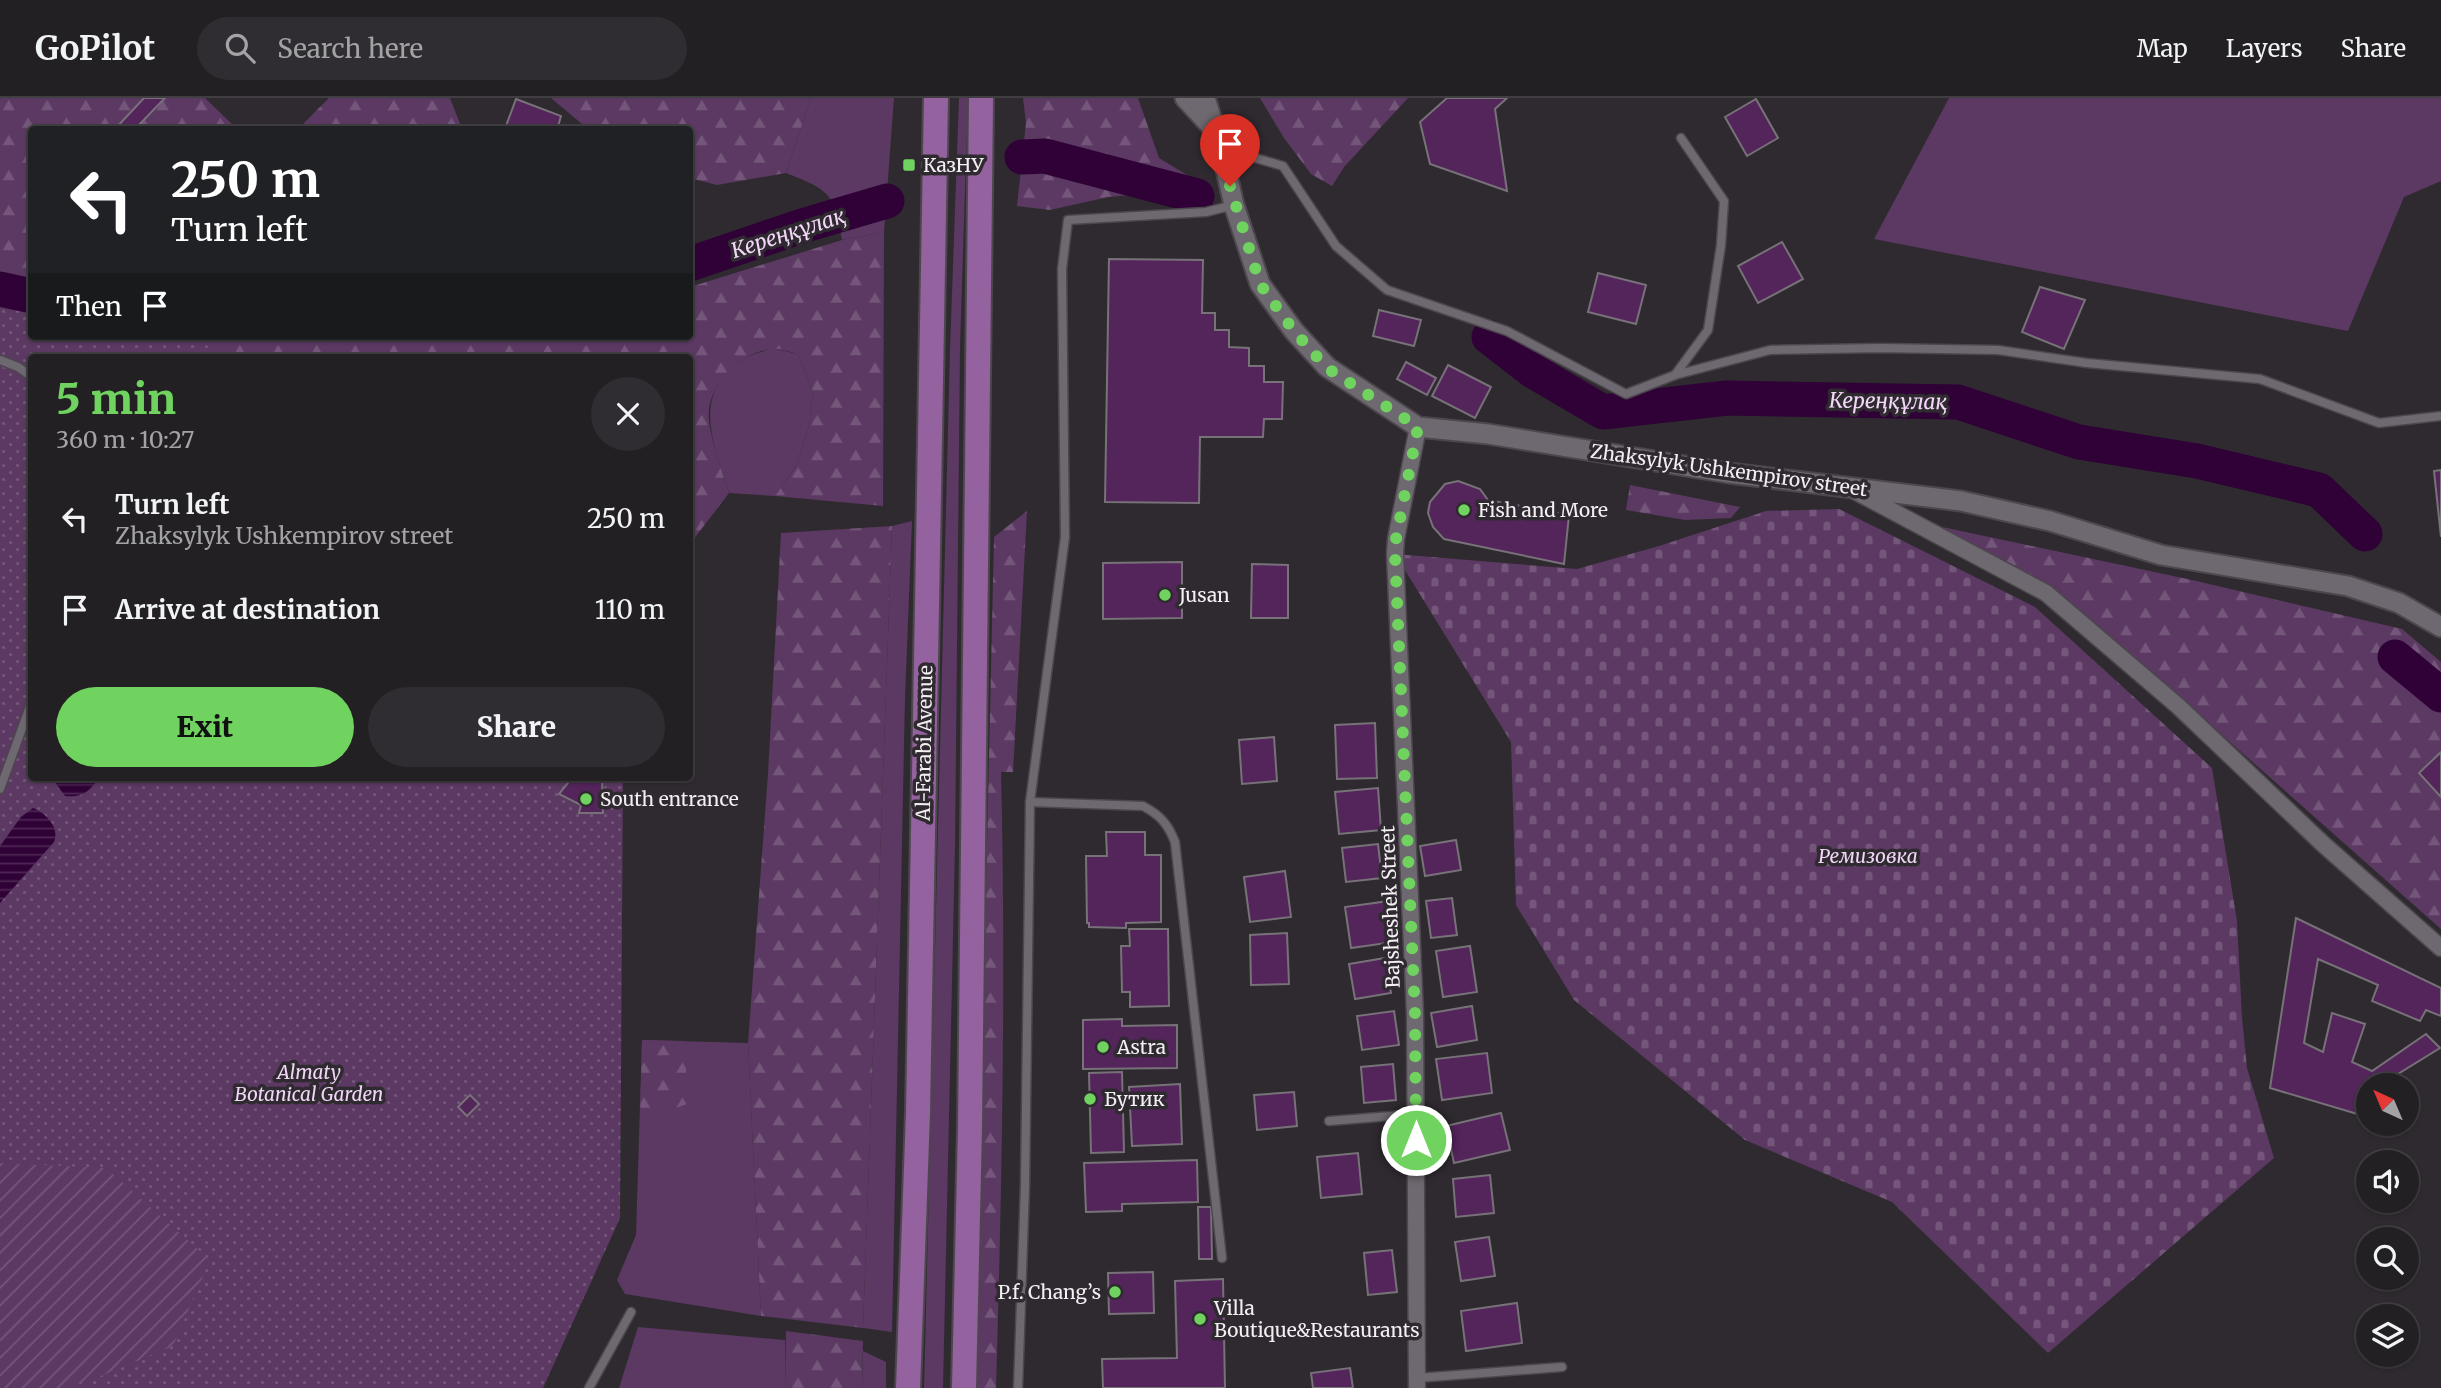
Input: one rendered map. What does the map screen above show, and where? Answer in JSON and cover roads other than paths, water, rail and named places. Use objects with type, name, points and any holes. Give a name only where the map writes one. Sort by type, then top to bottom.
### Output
[{"type":"main road","name":"Al-Farabi Avenue","points":[[908,1388],[918,1113],[936,98]]},
{"type":"main road","points":[[964,1388],[970,1127],[982,101]]},
{"type":"street","points":[[1185,98],[1218,139]]},
{"type":"street","name":"Zhaksylyk Ushkempirov street","points":[[1205,98],[1234,205],[1260,284],[1294,331],[1327,368],[1418,427],[1488,434],[1729,473],[1961,501],[2050,521],[2161,555],[2348,586],[2399,603],[2441,627]]},
{"type":"street","name":"Bajsheshek Street","points":[[1417,1383],[1415,1014],[1395,554],[1418,427]]},
{"type":"street","points":[[1849,488],[2046,593],[2178,706],[2323,844],[2441,948]]},
{"type":"lane","points":[[1675,375],[1708,330],[1721,245],[1724,201],[1681,138]]},
{"type":"lane","points":[[1218,139],[1283,166],[1336,246],[1387,290],[1507,331],[1626,394],[1675,375],[1770,350],[1998,350],[2087,363],[2260,379],[2379,423],[2441,416]]},
{"type":"lane","points":[[1018,1388],[1025,1186],[1030,803],[1065,537],[1062,269],[1068,220],[1206,212],[1234,205]]},
{"type":"lane","points":[[0,359],[28,374]]},
{"type":"lane","points":[[0,789],[28,712]]},
{"type":"lane","points":[[1030,803],[1143,806],[1158,814],[1169,827],[1175,842],[1222,1258]]},
{"type":"lane","points":[[1329,1121],[1416,1114]]},
{"type":"lane","points":[[589,1388],[631,1312]]},
{"type":"lane","points":[[1417,1383],[1562,1367]]},
{"type":"waterway","name":"Кереңқұлақ","points":[[1022,157],[1045,156],[1197,196]]},
{"type":"waterway","name":"Кереңқұлақ","points":[[693,263],[887,201]]},
{"type":"waterway","name":"Кереңқұлақ","points":[[0,289],[28,295]]},
{"type":"waterway","name":"Кереңқұлақ","points":[[1489,337],[1533,371],[1603,412],[1727,398],[1958,402],[2079,442],[2197,461],[2319,490],[2365,534]]},
{"type":"waterway","name":"Кереңқұлақ","points":[[2395,657],[2441,695]]},
{"type":"place","name":"КазНУ","points":[[909,165]]},
{"type":"place","name":"Fish and More","points":[[1464,510]]},
{"type":"place","name":"Jusan","points":[[1165,595]]},
{"type":"place","name":"South entrance","points":[[586,799]]},
{"type":"place","name":"Astra","points":[[1103,1047]]},
{"type":"place","name":"Бутик","points":[[1090,1099]]},
{"type":"place","name":"P.f. Chang’s","points":[[1115,1292]]},
{"type":"place","name":"Villa Boutique&Restaurants","points":[[1200,1319]]},
{"type":"park label","name":"Ремизовка","points":[[1868,856]]},
{"type":"park label","name":"Almaty Botanical Garden","points":[[309,1083]]}]
